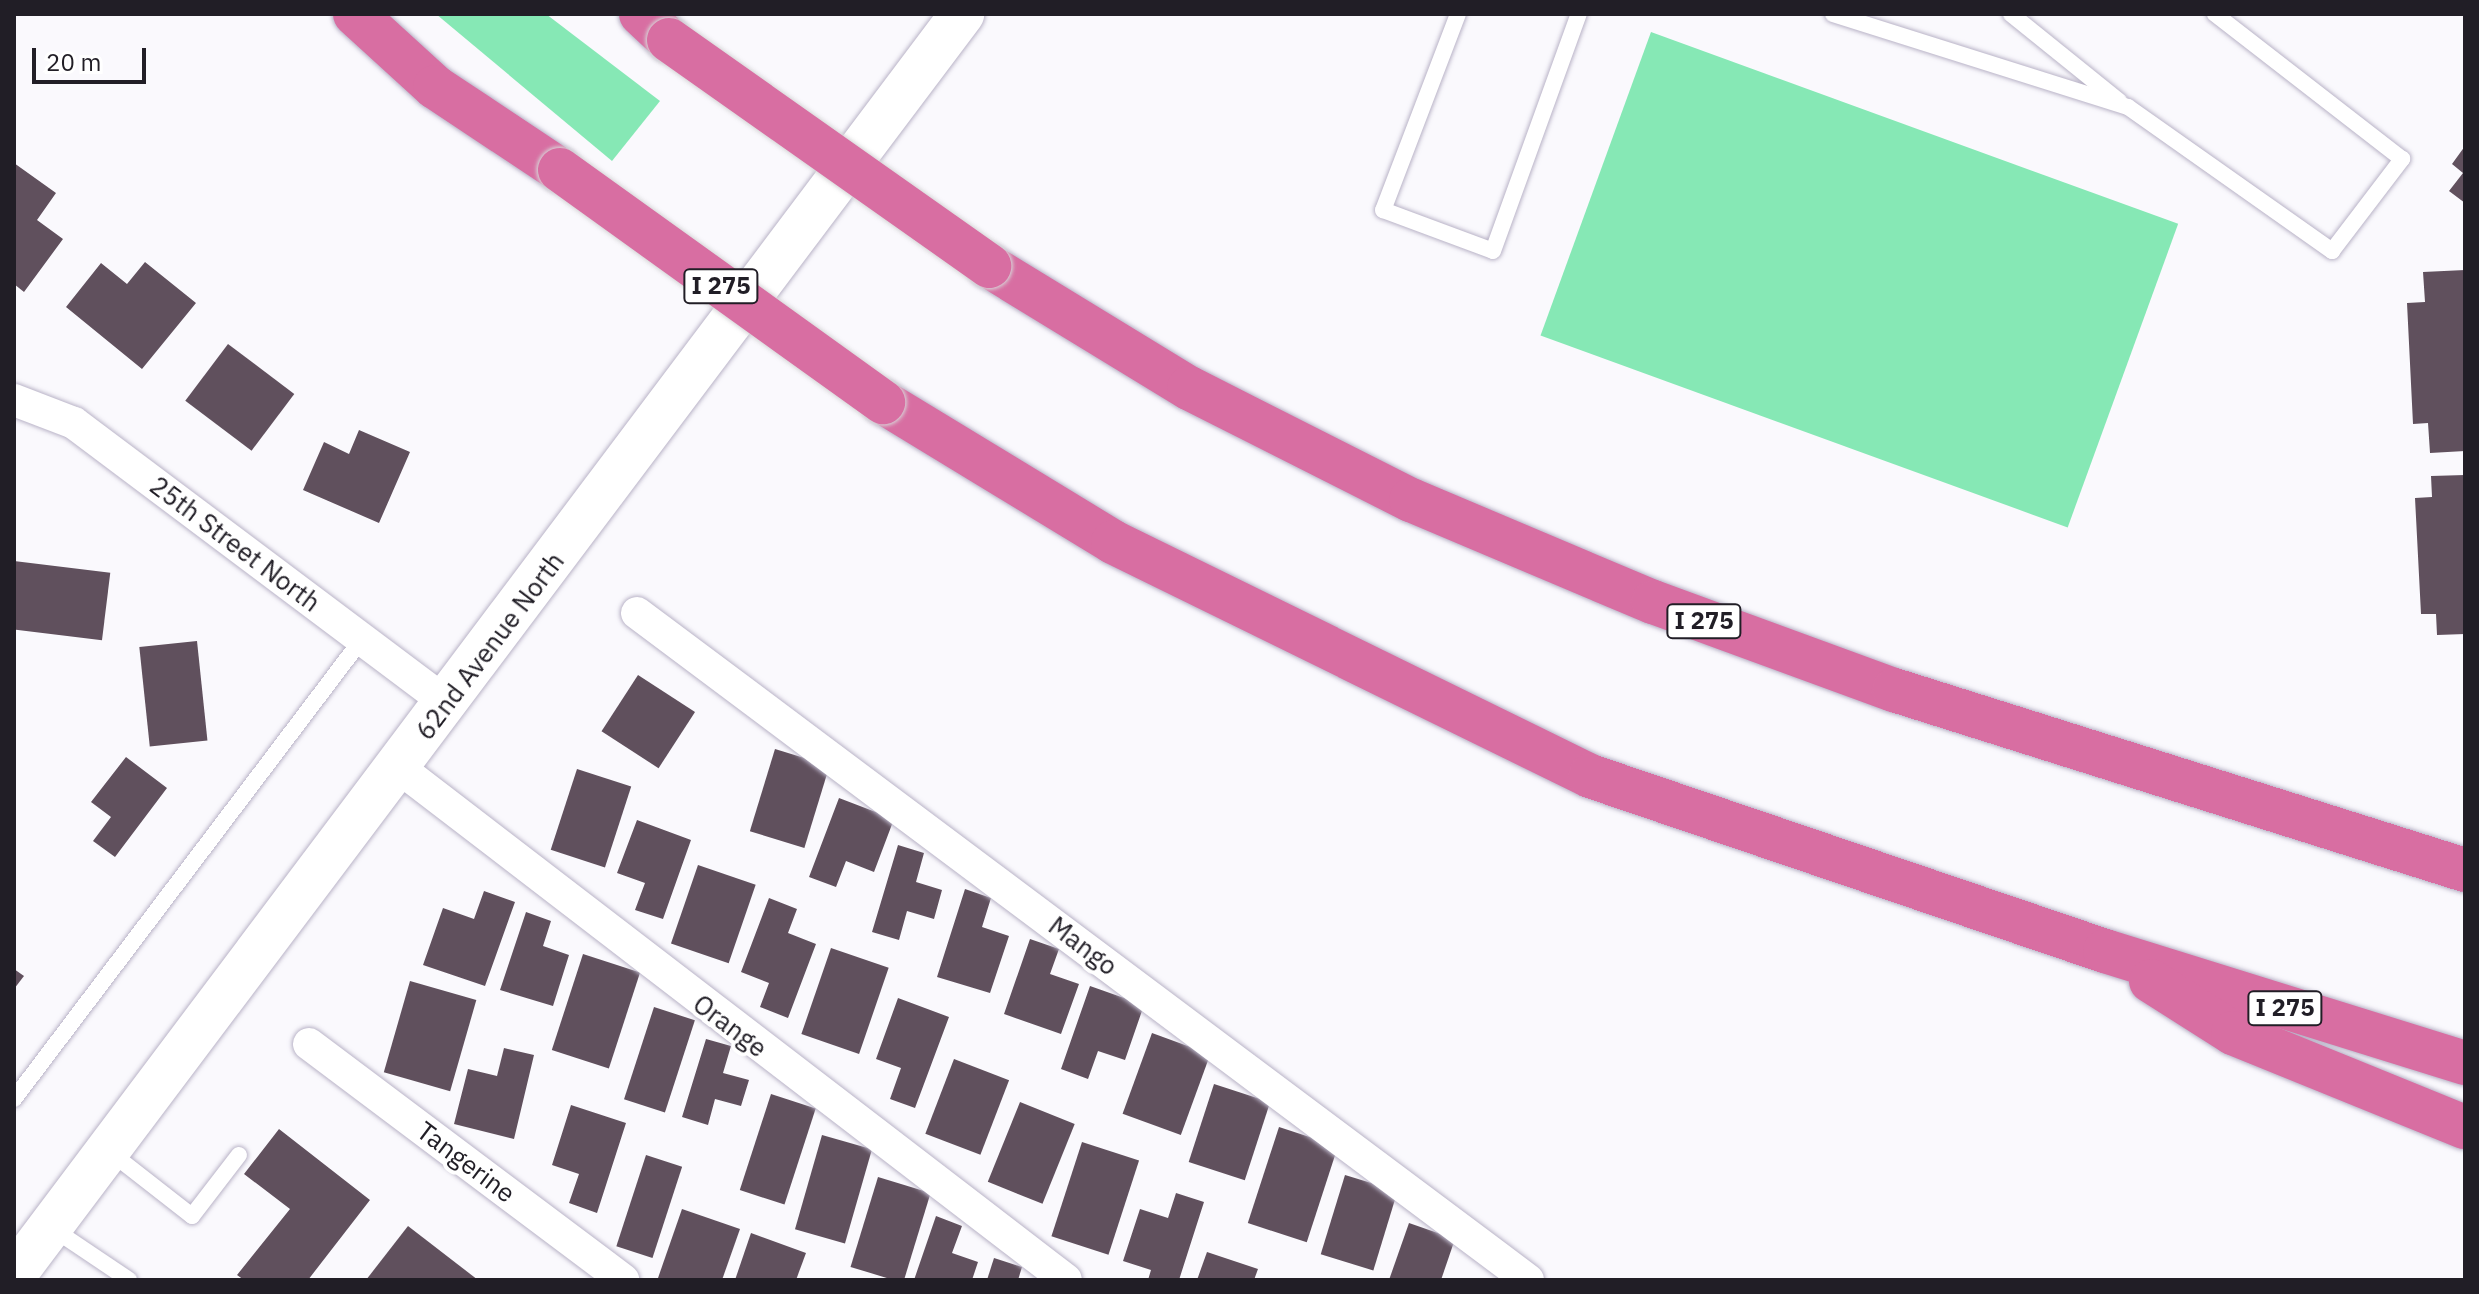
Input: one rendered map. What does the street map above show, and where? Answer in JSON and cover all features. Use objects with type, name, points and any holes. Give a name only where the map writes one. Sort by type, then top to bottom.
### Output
[{"type":"highway","name":"I 275","points":[[355,14],[435,87],[560,170],[883,402],[1113,542],[1590,776],[2105,951],[2465,1063]]},
{"type":"highway","name":"I 275","points":[[655,27],[989,266],[1203,395],[1411,500],[1653,602],[1894,690],[2465,870]]},
{"type":"highway","points":[[2105,951],[2233,1033],[2465,1127]]},
{"type":"street","name":"62nd Avenue North","points":[[14,1275],[962,14]]},
{"type":"street","name":"25th Street North","points":[[17,409],[74,423],[447,703]]},
{"type":"street","name":"Mango","points":[[637,613],[1522,1278]]},
{"type":"street","name":"Orange","points":[[398,767],[1066,1280]]},
{"type":"street","name":"Tangerine","points":[[309,1044],[623,1280]]},
{"type":"lane","points":[[1458,14],[1383,210],[1493,251],[1579,14]]},
{"type":"lane","points":[[1833,14],[2128,107]]},
{"type":"lane","points":[[2011,14],[2128,107],[2332,251],[2402,159],[2215,14]]},
{"type":"lane","points":[[14,1099],[362,639]]},
{"type":"lane","points":[[108,1151],[192,1216],[239,1155]]},
{"type":"lane","points":[[51,1227],[129,1280]]},
{"type":"green space","points":[[436,14],[546,14],[660,101],[612,161]]},
{"type":"green space","points":[[1651,32],[2178,224],[2068,527],[1541,336]]},
{"type":"building","points":[[2465,146],[2465,203],[2449,191],[2463,173],[2452,164]]},
{"type":"building","points":[[14,163],[56,193],[37,220],[63,239],[24,292],[14,284]]},
{"type":"building","points":[[145,262],[196,303],[142,369],[66,307],[101,263],[127,284]]},
{"type":"building","points":[[2465,270],[2465,451],[2430,453],[2428,423],[2413,424],[2407,303],[2425,302],[2423,272]]},
{"type":"building","points":[[228,344],[294,394],[252,451],[185,401]]},
{"type":"building","points":[[359,430],[410,452],[379,523],[303,490],[324,442],[349,454]]},
{"type":"building","points":[[2465,475],[2465,634],[2437,635],[2436,614],[2421,614],[2415,498],[2432,497],[2431,476]]},
{"type":"building","points":[[14,561],[110,573],[102,640],[14,630]]},
{"type":"building","points":[[197,641],[207,740],[150,747],[139,647]]},
{"type":"building","points":[[638,675],[695,712],[659,768],[602,731]]},
{"type":"building","points":[[775,749],[830,766],[804,848],[750,831]]},
{"type":"building","points":[[126,757],[167,788],[115,857],[93,841],[111,817],[91,802]]},
{"type":"building","points":[[577,769],[631,787],[605,867],[551,850]]},
{"type":"building","points":[[839,798],[894,819],[874,872],[846,861],[836,887],[809,877]]},
{"type":"building","points":[[637,820],[691,840],[663,919],[635,910],[645,883],[617,873]]},
{"type":"building","points":[[898,845],[924,853],[916,882],[942,890],[934,919],[907,911],[899,940],[872,932]]},
{"type":"building","points":[[698,865],[756,885],[729,963],[671,943]]},
{"type":"building","points":[[965,889],[991,898],[982,927],[1009,936],[990,993],[937,977]]},
{"type":"building","points":[[484,891],[515,902],[485,986],[423,965],[443,908],[474,919]]},
{"type":"building","points":[[769,898],[797,909],[788,933],[816,944],[788,1018],[760,1007],[769,983],[741,972]]},
{"type":"building","points":[[526,912],[551,921],[543,946],[569,955],[553,1006],[500,990]]},
{"type":"building","points":[[1030,939],[1059,949],[1050,974],[1079,984],[1061,1034],[1004,1014]]},
{"type":"building","points":[[831,948],[889,968],[859,1054],[801,1034]]},
{"type":"building","points":[[583,954],[640,973],[609,1069],[552,1050]]},
{"type":"building","points":[[14,969],[24,976],[14,989]]},
{"type":"building","points":[[410,981],[476,1000],[450,1091],[384,1072]]},
{"type":"building","points":[[1090,986],[1144,1005],[1125,1060],[1098,1051],[1088,1079],[1061,1069]]},
{"type":"building","points":[[898,998],[949,1017],[915,1108],[890,1099],[901,1068],[876,1059]]},
{"type":"building","points":[[654,1007],[695,1020],[665,1113],[624,1099]]},
{"type":"building","points":[[1152,1033],[1210,1054],[1181,1135],[1123,1114]]},
{"type":"building","points":[[706,1039],[731,1046],[723,1073],[749,1080],[741,1106],[715,1099],[708,1125],[682,1117]]},
{"type":"building","points":[[504,1048],[534,1055],[514,1139],[454,1124],[468,1069],[497,1076]]},
{"type":"building","points":[[954,1059],[1009,1080],[980,1155],[925,1134]]},
{"type":"building","points":[[1214,1084],[1270,1102],[1245,1180],[1189,1162]]},
{"type":"building","points":[[771,1094],[816,1109],[784,1205],[740,1190]]},
{"type":"building","points":[[1020,1102],[1075,1124],[1042,1204],[988,1182]]},
{"type":"building","points":[[571,1105],[626,1123],[597,1213],[569,1203],[579,1174],[552,1165]]},
{"type":"building","points":[[1279,1127],[1338,1146],[1307,1242],[1248,1223]]},
{"type":"building","points":[[279,1129],[370,1200],[308,1280],[244,1280],[237,1275],[290,1209],[244,1174]]},
{"type":"building","points":[[822,1135],[872,1149],[845,1244],[795,1229]]},
{"type":"building","points":[[1082,1142],[1139,1161],[1108,1255],[1051,1236]]},
{"type":"building","points":[[646,1155],[682,1167],[652,1258],[616,1246]]},
{"type":"building","points":[[1345,1175],[1398,1191],[1373,1270],[1321,1254]]},
{"type":"building","points":[[878,1177],[931,1193],[904,1280],[893,1280],[851,1267]]},
{"type":"building","points":[[1176,1193],[1204,1202],[1179,1280],[1148,1280],[1151,1270],[1123,1261],[1140,1209],[1168,1218]]},
{"type":"building","points":[[682,1209],[740,1229],[722,1280],[658,1278]]},
{"type":"building","points":[[936,1216],[962,1226],[952,1253],[978,1262],[972,1280],[914,1280]]},
{"type":"building","points":[[1409,1223],[1455,1239],[1441,1280],[1389,1280]]},
{"type":"building","points":[[408,1226],[478,1280],[366,1280]]},
{"type":"building","points":[[751,1233],[806,1253],[796,1280],[735,1280]]},
{"type":"building","points":[[1207,1252],[1258,1269],[1254,1280],[1197,1280]]},
{"type":"building","points":[[994,1258],[1022,1267],[1018,1280],[987,1280]]}]
